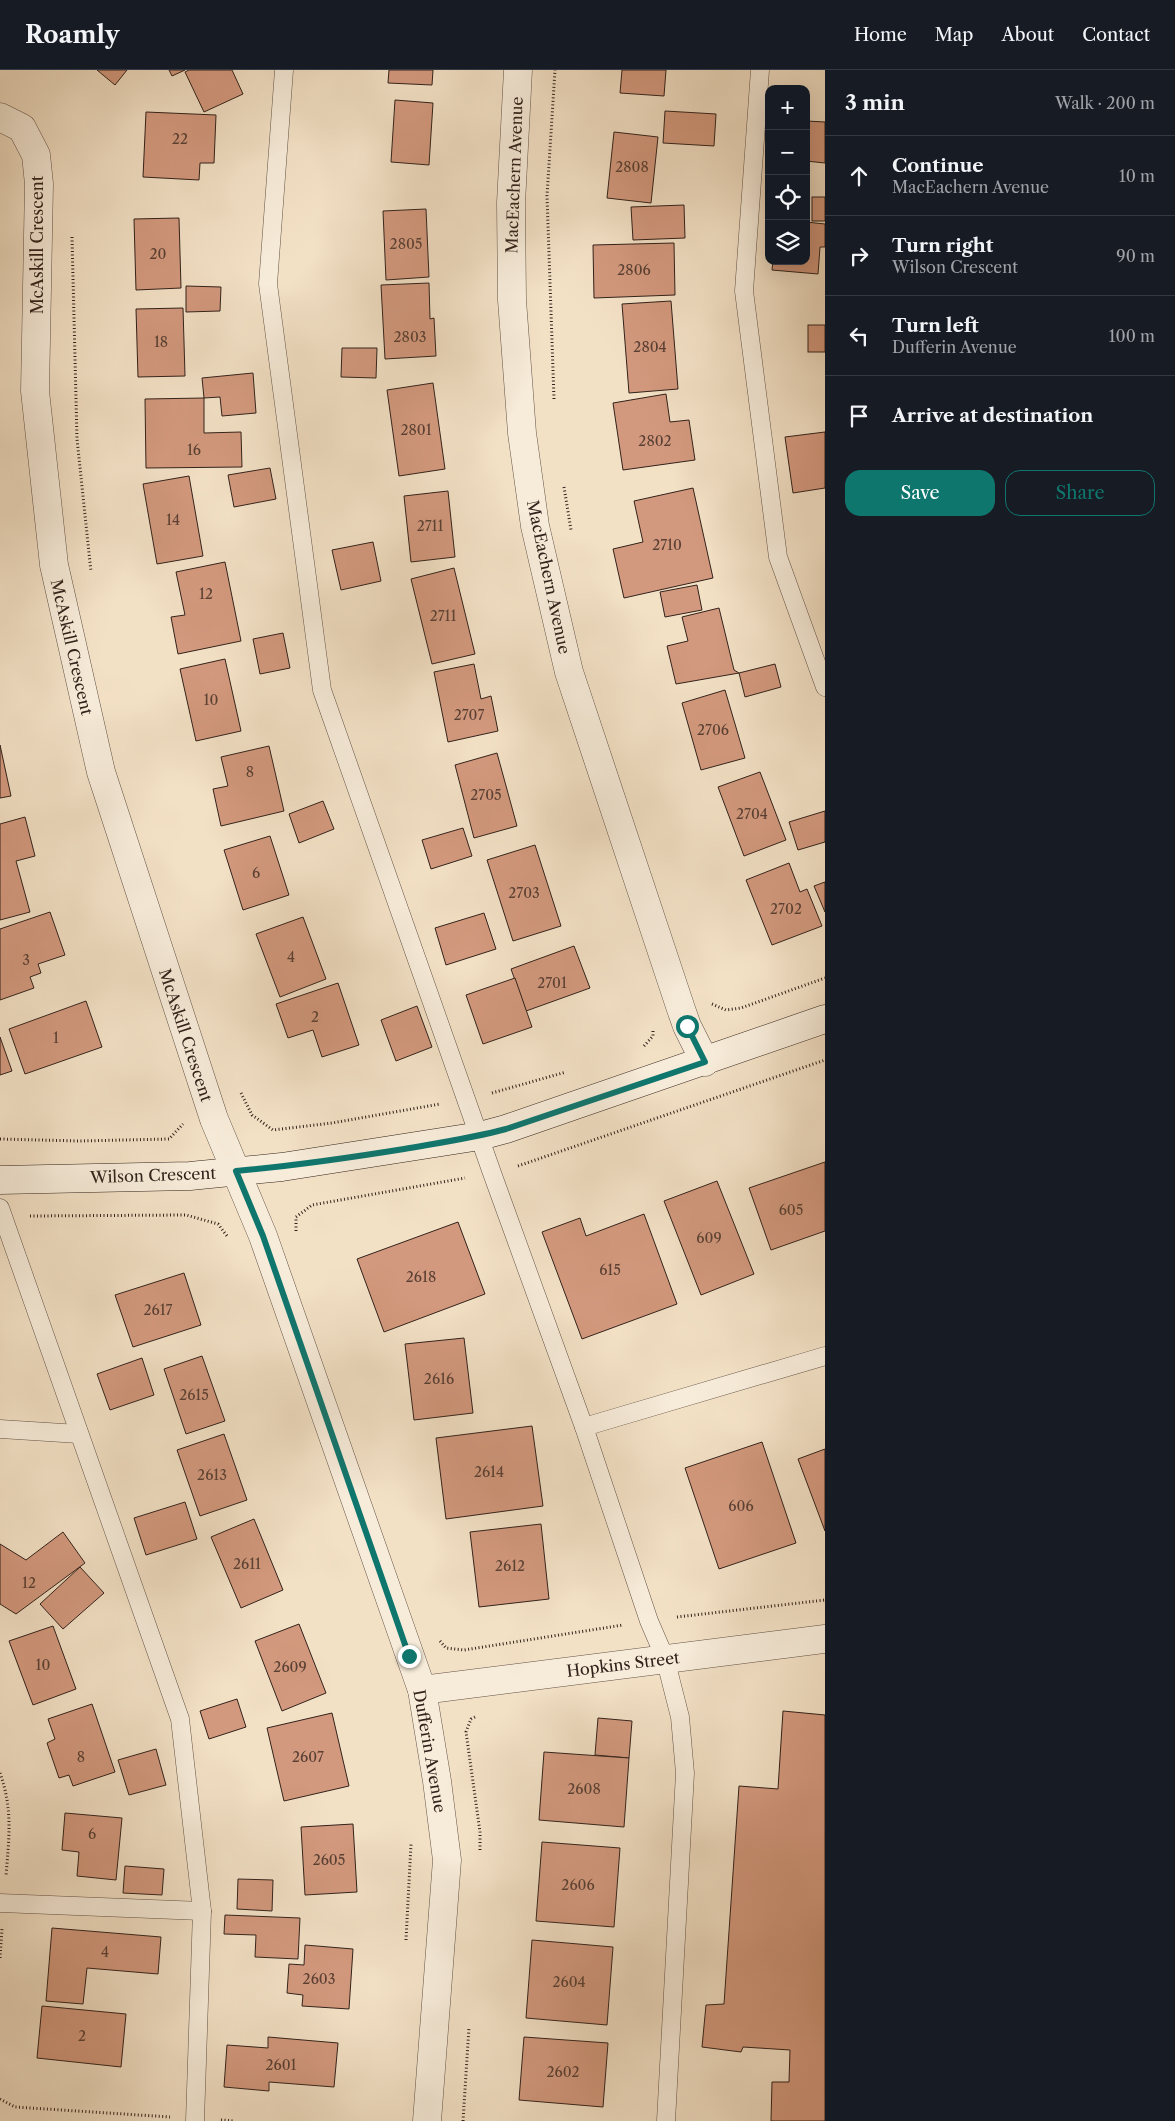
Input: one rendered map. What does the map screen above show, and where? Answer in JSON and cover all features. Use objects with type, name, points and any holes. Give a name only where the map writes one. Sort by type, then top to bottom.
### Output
[{"type":"street","name":"MacEachern Avenue","points":[[518,70],[511,203],[512,300],[522,433],[535,526],[570,672],[681,1009],[705,1062]]},
{"type":"street","name":"McAskill Crescent","points":[[0,117],[22,128],[36,156],[39,184],[35,391],[54,565],[62,602],[101,772],[214,1119],[236,1171]]},
{"type":"street","name":"Wilson Crescent","points":[[0,1180],[190,1176],[282,1167],[480,1136],[705,1062],[825,1019]]},
{"type":"street","name":"Dufferin Avenue","points":[[236,1171],[263,1236],[422,1690],[447,1860],[427,2121]]},
{"type":"street","name":"Hopkins Street","points":[[422,1690],[825,1639]]},
{"type":"lane","points":[[284,70],[268,284],[322,690],[584,1428],[649,1620],[664,1658],[680,1717],[684,1773],[666,2121]]},
{"type":"lane","points":[[760,70],[744,291],[778,557],[825,687]]},
{"type":"lane","points":[[2,1212],[180,1718],[202,1911],[195,2120]]},
{"type":"lane","points":[[584,1428],[825,1356]]},
{"type":"lane","points":[[0,1429],[80,1434]]},
{"type":"lane","points":[[2,1903],[202,1911]]},
{"type":"path","points":[[554,400],[547,196],[555,70]]},
{"type":"path","points":[[564,486],[571,532]]},
{"type":"path","points":[[707,999],[726,1010],[741,1008],[825,978]]},
{"type":"path","points":[[296,1237],[296,1216],[312,1206],[492,1173],[533,1162],[825,1060]]},
{"type":"path","points":[[2,1212],[186,1214],[218,1224],[228,1237]]},
{"type":"path","points":[[437,1637],[446,1648],[464,1650],[649,1620],[825,1600]]},
{"type":"path","points":[[478,1716],[471,1719],[466,1732],[480,1832],[480,1858]]},
{"type":"path","points":[[0,1773],[7,1792],[10,1823],[2,1903],[0,1958]]},
{"type":"path","points":[[406,1943],[411,1843]]},
{"type":"path","points":[[463,2121],[469,2021]]},
{"type":"path","points":[[0,2099],[15,2107],[234,2121]]},
{"type":"building","points":[[97,70],[127,70],[115,85]]},
{"type":"building","points":[[169,70],[185,70],[172,76]]},
{"type":"building","points":[[189,70],[232,70],[243,94],[204,112],[185,72]]},
{"type":"building","points":[[389,70],[433,70],[432,85],[388,83]]},
{"type":"building","points":[[622,70],[666,70],[664,96],[620,93]]},
{"type":"building","points":[[395,100],[433,103],[429,165],[391,162]]},
{"type":"building","points":[[665,111],[716,114],[714,146],[663,143]]},
{"type":"building","points":[[146,112],[216,115],[214,163],[200,163],[199,180],[143,177]]},
{"type":"building","points":[[810,121],[825,122],[825,163],[810,161]]},
{"type":"building","points":[[614,132],[658,137],[651,203],[607,198]]},
{"type":"building","points":[[812,197],[825,197],[825,221],[812,221]]},
{"type":"building","points":[[684,205],[685,238],[633,240],[631,207]]},
{"type":"building","points":[[426,209],[429,277],[386,280],[383,211]]},
{"type":"building","points":[[179,218],[181,288],[136,290],[134,219]]},
{"type":"building","points":[[810,222],[825,224],[825,247],[820,247],[818,274],[772,270],[773,265],[810,265]]},
{"type":"building","points":[[674,243],[675,295],[594,298],[593,245]]},
{"type":"building","points":[[429,283],[430,319],[434,318],[436,356],[385,359],[381,285]]},
{"type":"building","points":[[186,286],[221,287],[220,311],[186,312]]},
{"type":"building","points":[[671,301],[678,389],[629,393],[622,304]]},
{"type":"building","points":[[183,308],[185,376],[138,377],[136,309]]},
{"type":"building","points":[[808,325],[825,325],[825,352],[808,352]]},
{"type":"building","points":[[342,348],[377,348],[376,378],[341,377]]},
{"type":"building","points":[[253,373],[256,413],[222,416],[220,397],[204,398],[202,378]]},
{"type":"building","points":[[433,383],[445,469],[399,476],[387,390]]},
{"type":"building","points":[[666,394],[670,422],[689,420],[695,460],[623,470],[613,403]]},
{"type":"building","points":[[204,398],[204,433],[241,432],[242,467],[146,468],[145,399]]},
{"type":"building","points":[[825,432],[825,488],[793,493],[785,437]]},
{"type":"building","points":[[270,468],[276,499],[234,507],[228,475]]},
{"type":"building","points":[[189,476],[203,556],[157,564],[143,484]]},
{"type":"building","points":[[693,488],[713,578],[624,598],[613,549],[643,542],[634,501]]},
{"type":"building","points":[[448,491],[455,557],[411,562],[404,496]]},
{"type":"building","points":[[373,542],[381,581],[341,590],[332,550]]},
{"type":"building","points":[[225,562],[241,641],[178,654],[171,617],[185,615],[176,572]]},
{"type":"building","points":[[454,568],[475,654],[432,664],[411,579]]},
{"type":"building","points":[[697,585],[702,610],[665,617],[660,592]]},
{"type":"building","points":[[719,608],[734,670],[739,673],[676,684],[667,646],[688,641],[682,617]]},
{"type":"building","points":[[283,633],[290,668],[260,674],[253,639]]},
{"type":"building","points":[[225,659],[241,731],[196,741],[180,669]]},
{"type":"building","points":[[474,664],[481,699],[491,696],[498,731],[448,742],[434,672]]},
{"type":"building","points":[[775,664],[781,687],[745,697],[739,673]]},
{"type":"building","points":[[725,690],[745,758],[701,770],[682,703]]},
{"type":"building","points":[[0,745],[11,796],[0,798]]},
{"type":"building","points":[[269,746],[284,811],[221,826],[213,789],[228,786],[221,757]]},
{"type":"building","points":[[497,753],[517,826],[474,838],[455,765]]},
{"type":"building","points":[[760,772],[786,840],[744,856],[718,787]]},
{"type":"building","points":[[323,801],[334,829],[299,843],[289,814]]},
{"type":"building","points":[[825,811],[825,842],[798,850],[789,822]]},
{"type":"building","points":[[25,817],[35,856],[16,861],[30,912],[0,920],[0,824]]},
{"type":"building","points":[[463,828],[472,856],[431,869],[422,840]]},
{"type":"building","points":[[270,836],[289,895],[243,910],[224,850]]},
{"type":"building","points":[[535,845],[561,926],[513,941],[487,860]]},
{"type":"building","points":[[789,863],[800,892],[807,889],[822,926],[772,945],[746,880]]},
{"type":"building","points":[[825,882],[825,912],[814,886]]},
{"type":"building","points":[[50,912],[65,955],[38,964],[41,973],[30,977],[34,988],[0,1000],[0,929]]},
{"type":"building","points":[[484,913],[496,949],[446,965],[435,928]]},
{"type":"building","points":[[303,917],[326,979],[280,997],[256,934]]},
{"type":"building","points":[[574,946],[590,988],[526,1011],[511,969]]},
{"type":"building","points":[[515,978],[532,1027],[483,1044],[466,995]]},
{"type":"building","points":[[338,983],[359,1045],[322,1057],[313,1030],[288,1038],[276,1004]]},
{"type":"building","points":[[86,1001],[102,1047],[25,1074],[9,1029]]},
{"type":"building","points":[[417,1006],[432,1047],[396,1061],[381,1020]]},
{"type":"building","points":[[0,1037],[12,1071],[0,1075]]},
{"type":"building","points":[[825,1162],[825,1231],[771,1250],[749,1188]]},
{"type":"building","points":[[717,1181],[754,1274],[701,1295],[664,1201]]},
{"type":"building","points":[[644,1214],[677,1304],[582,1339],[542,1232],[580,1218],[586,1236]]},
{"type":"building","points":[[458,1222],[485,1294],[384,1332],[357,1259]]},
{"type":"building","points":[[184,1273],[201,1325],[133,1347],[115,1295]]},
{"type":"building","points":[[464,1338],[473,1413],[414,1420],[405,1344]]},
{"type":"building","points":[[202,1356],[225,1421],[186,1434],[164,1369]]},
{"type":"building","points":[[142,1358],[154,1395],[110,1410],[97,1374]]},
{"type":"building","points":[[532,1426],[543,1506],[446,1519],[436,1438]]},
{"type":"building","points":[[224,1434],[247,1500],[200,1516],[177,1450]]},
{"type":"building","points":[[762,1442],[796,1543],[719,1569],[685,1468]]},
{"type":"building","points":[[825,1449],[825,1531],[798,1459]]},
{"type":"building","points":[[185,1502],[197,1539],[146,1555],[134,1518]]},
{"type":"building","points":[[254,1519],[283,1590],[241,1608],[211,1537]]},
{"type":"building","points":[[541,1524],[549,1599],[479,1607],[470,1532]]},
{"type":"building","points":[[63,1532],[85,1563],[16,1614],[0,1604],[0,1544],[26,1560]]},
{"type":"building","points":[[80,1567],[104,1593],[63,1629],[40,1604]]},
{"type":"building","points":[[299,1624],[326,1693],[282,1711],[255,1641]]},
{"type":"building","points":[[53,1626],[76,1689],[33,1705],[9,1641]]},
{"type":"building","points":[[237,1699],[246,1727],[209,1739],[200,1711]]},
{"type":"building","points":[[92,1704],[115,1772],[73,1786],[69,1775],[59,1778],[47,1743],[55,1739],[48,1719]]},
{"type":"building","points":[[783,1711],[825,1715],[825,2121],[771,2121],[772,2082],[789,2082],[790,2050],[743,2047],[741,2052],[702,2047],[706,2005],[724,2004],[739,1786],[778,1789]]},
{"type":"building","points":[[332,1713],[349,1786],[284,1801],[267,1728]]},
{"type":"building","points":[[598,1718],[632,1721],[629,1758],[595,1755]]},
{"type":"building","points":[[156,1749],[166,1785],[129,1795],[118,1760]]},
{"type":"building","points":[[544,1752],[629,1758],[624,1827],[539,1820]]},
{"type":"building","points":[[65,1813],[122,1818],[116,1880],[77,1876],[79,1852],[62,1850]]},
{"type":"building","points":[[353,1824],[357,1892],[305,1895],[301,1827]]},
{"type":"building","points":[[542,1842],[620,1848],[614,1927],[536,1921]]},
{"type":"building","points":[[125,1866],[164,1869],[162,1895],[123,1893]]},
{"type":"building","points":[[238,1879],[273,1880],[272,1911],[237,1909]]},
{"type":"building","points":[[225,1915],[300,1918],[298,1959],[255,1957],[256,1935],[224,1934]]},
{"type":"building","points":[[52,1928],[161,1937],[158,1974],[87,1968],[83,2004],[46,2001]]},
{"type":"building","points":[[532,1940],[613,1947],[607,2025],[526,2018]]},
{"type":"building","points":[[305,1945],[353,1949],[349,2009],[302,2006],[303,1995],[287,1993],[289,1964],[304,1965]]},
{"type":"building","points":[[42,2006],[126,2014],[121,2067],[37,2058]]},
{"type":"building","points":[[268,2037],[338,2043],[334,2087],[269,2082],[269,2091],[224,2087],[227,2045],[268,2048]]},
{"type":"building","points":[[524,2037],[608,2043],[603,2107],[519,2100]]},
{"type":"route","points":[[409,1656],[263,1236],[236,1171],[282,1167],[383,1152],[480,1136],[506,1129],[705,1062],[687,1026]]}]
